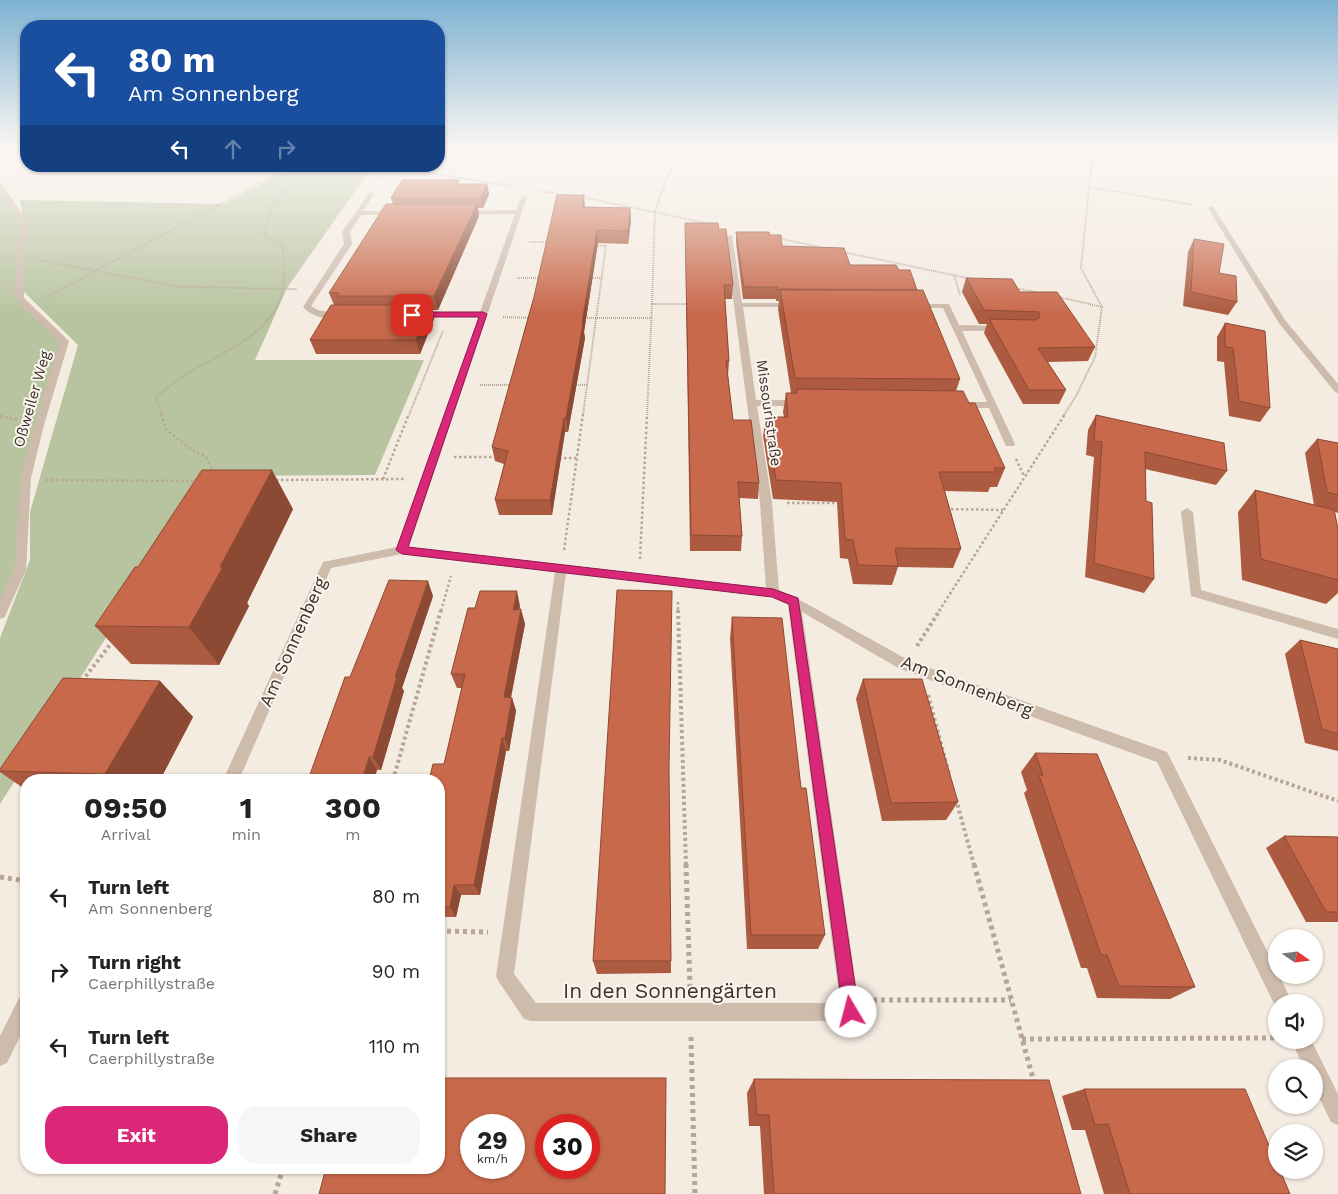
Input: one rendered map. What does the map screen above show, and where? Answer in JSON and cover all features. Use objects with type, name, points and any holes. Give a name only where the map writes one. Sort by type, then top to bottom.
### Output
[{"type":"street","name":"Oßweiler Weg","points":[[0,614],[20,570],[26,478],[39,425],[64,341],[27,307],[18,296],[23,220],[12,203]]},
{"type":"street","points":[[346,315],[318,315],[307,307],[348,244],[346,232],[365,203]]},
{"type":"street","points":[[402,550],[522,203]]},
{"type":"street","points":[[1211,208],[1282,321],[1338,390]]},
{"type":"street","points":[[453,213],[519,212]]},
{"type":"street","points":[[358,213],[405,213]]},
{"type":"street","name":"Missouristraße","points":[[729,237],[766,503],[773,593]]},
{"type":"street","points":[[739,305],[801,305]]},
{"type":"street","points":[[907,306],[946,306],[1010,444]]},
{"type":"street","points":[[403,315],[483,316]]},
{"type":"street","points":[[956,328],[1010,328]]},
{"type":"street","points":[[753,403],[807,404]]},
{"type":"street","points":[[955,404],[993,405]]},
{"type":"street","points":[[1187,512],[1195,593],[1338,634]]},
{"type":"street","name":"Am Sonnenberg","points":[[234,774],[327,565],[402,550],[773,593],[794,602],[905,665],[1162,757]]},
{"type":"street","name":"In den Sonnengärten","points":[[561,568],[505,976],[531,1012],[851,1012],[850,1000]]},
{"type":"street","points":[[794,602],[850,1000]]},
{"type":"street","points":[[1162,757],[1279,994]]},
{"type":"street","points":[[0,1056],[20,1017]]},
{"type":"street","points":[[1305,1049],[1338,1115]]},
{"type":"path","points":[[27,307],[222,203]]},
{"type":"path","points":[[214,474],[208,458],[188,447],[166,429],[156,397],[191,371],[235,347],[262,326],[276,306],[284,288],[284,245],[264,236],[270,215],[270,207],[274,203]]},
{"type":"path","points":[[639,577],[652,318],[655,211],[658,203]]},
{"type":"path","points":[[905,665],[1076,396],[1095,357],[1102,306],[1081,268],[1087,203]]},
{"type":"path","points":[[1180,203],[1211,208]]},
{"type":"path","points":[[509,242],[548,242]]},
{"type":"path","points":[[561,568],[606,246],[587,244]]},
{"type":"path","points":[[21,257],[180,287],[284,288]]},
{"type":"path","points":[[523,278],[542,278]]},
{"type":"path","points":[[582,278],[602,278]]},
{"type":"path","points":[[652,304],[690,304]]},
{"type":"path","points":[[383,479],[450,315]]},
{"type":"path","points":[[483,316],[539,318]]},
{"type":"path","points":[[577,318],[652,318]]},
{"type":"path","points":[[490,385],[519,385]]},
{"type":"path","points":[[568,385],[587,385]]},
{"type":"path","points":[[470,457],[499,458]]},
{"type":"path","points":[[558,458],[577,458]]},
{"type":"path","points":[[26,478],[63,481],[198,481]]},
{"type":"path","points":[[276,480],[427,479]]},
{"type":"path","points":[[766,503],[850,503]]},
{"type":"path","points":[[943,508],[1003,510]]},
{"type":"path","points":[[677,582],[695,1194]]},
{"type":"path","points":[[395,774],[445,598]]},
{"type":"path","points":[[78,686],[113,640]]},
{"type":"path","points":[[930,704],[951,781]]},
{"type":"path","points":[[1162,757],[1220,760],[1338,801]]},
{"type":"path","points":[[954,790],[1034,1084]]},
{"type":"path","points":[[0,877],[20,880]]},
{"type":"path","points":[[445,931],[511,932]]},
{"type":"path","points":[[850,1000],[1011,1000]]},
{"type":"path","points":[[1022,1039],[1268,1038]]},
{"type":"path","points":[[275,1194],[280,1174]]},
{"type":"green space","points":[[0,203],[12,203],[23,219],[20,203],[347,203],[287,288],[255,360],[424,360],[375,475],[209,476],[0,804],[0,638],[30,560],[30,512],[78,345],[24,292],[24,304],[65,341],[26,478],[20,570],[0,614]]},
{"type":"building","points":[[555,203],[583,203],[582,207],[630,208],[628,231],[597,230],[583,324],[550,500],[495,500],[508,451],[492,447],[534,297]]},
{"type":"building","points":[[386,204],[477,204],[434,296],[337,296],[339,293],[329,293]]},
{"type":"building","points":[[685,223],[718,223],[719,229],[726,229],[733,285],[724,285],[729,361],[726,361],[733,420],[751,420],[759,483],[738,482],[742,536],[691,535]]},
{"type":"building","points":[[736,232],[769,232],[770,235],[781,235],[782,246],[844,248],[850,265],[896,265],[899,270],[910,270],[917,290],[778,290],[777,287],[744,287]]},
{"type":"building","points":[[1194,239],[1224,244],[1219,273],[1236,276],[1237,302],[1191,292]]},
{"type":"building","points":[[966,278],[1012,279],[1020,292],[1057,292],[1095,347],[1038,348],[1066,390],[1029,390],[989,319],[1035,320],[1039,318],[1039,312],[984,310]]},
{"type":"building","points":[[780,289],[923,290],[960,379],[795,378]]},
{"type":"building","points":[[331,305],[431,305],[416,340],[310,340]]},
{"type":"building","points":[[1225,323],[1265,331],[1270,408],[1239,401],[1233,348],[1225,347]]},
{"type":"building","points":[[797,389],[963,391],[969,403],[975,403],[1005,468],[994,468],[996,472],[939,472],[961,549],[895,548],[898,566],[858,565],[853,540],[845,539],[841,483],[776,480],[766,417],[788,417],[786,393],[797,393]]},
{"type":"building","points":[[1096,415],[1224,443],[1227,471],[1145,452],[1146,501],[1152,503],[1154,579],[1094,563],[1102,442],[1094,441]]},
{"type":"building","points":[[1317,439],[1338,443],[1338,495],[1327,492]]},
{"type":"building","points":[[202,470],[272,470],[220,567],[223,567],[189,627],[95,626],[135,567],[138,567]]},
{"type":"building","points":[[1255,490],[1334,510],[1338,529],[1338,580],[1261,559]]},
{"type":"building","points":[[389,580],[428,581],[395,677],[397,677],[373,757],[369,757],[364,774],[310,774],[345,677],[350,677]]},
{"type":"building","points":[[617,590],[672,591],[669,768],[671,961],[593,961]]},
{"type":"building","points":[[480,591],[517,591],[513,610],[521,609],[504,697],[512,698],[505,738],[502,738],[474,885],[454,885],[450,907],[445,907],[445,774],[430,774],[433,764],[444,764],[465,674],[451,674],[468,608],[475,608]]},
{"type":"building","points":[[732,617],[782,618],[801,788],[806,788],[825,935],[751,935]]},
{"type":"building","points":[[1300,640],[1338,649],[1338,734],[1322,729]]},
{"type":"building","points":[[63,678],[160,681],[105,774],[0,771],[0,769]]},
{"type":"building","points":[[863,679],[922,679],[958,802],[891,803]]},
{"type":"building","points":[[1035,753],[1097,754],[1195,987],[1119,986],[1107,955],[1101,955],[1039,775],[1043,775]]},
{"type":"building","points":[[1284,836],[1338,837],[1338,912],[1326,912]]},
{"type":"building","points":[[445,1078],[666,1078],[665,1194],[319,1194],[324,1174],[445,1174]]},
{"type":"building","points":[[754,1079],[1049,1080],[1081,1194],[774,1194],[769,1115],[757,1115]]},
{"type":"building","points":[[1084,1089],[1245,1089],[1268,1143],[1268,1179],[1284,1179],[1290,1194],[1130,1194],[1108,1124],[1095,1125]]},
{"type":"route","points":[[412,315],[483,314],[402,550],[773,593],[794,602],[851,1012]]}]
